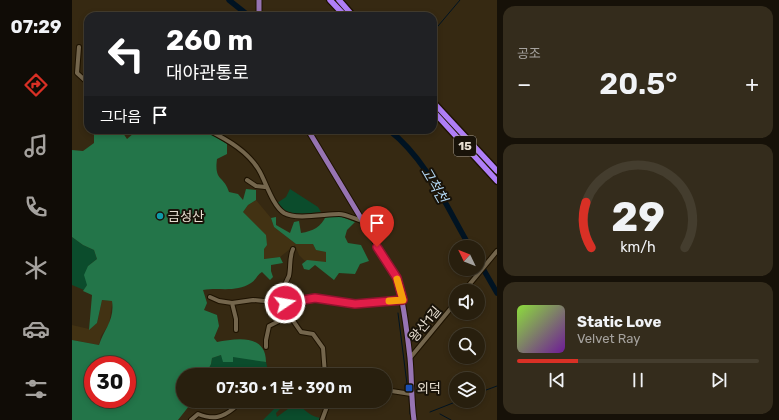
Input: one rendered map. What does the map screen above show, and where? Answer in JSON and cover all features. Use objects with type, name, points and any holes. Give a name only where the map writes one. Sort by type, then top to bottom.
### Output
[{"type":"highway","points":[[330,0],[341,12]]},
{"type":"highway","points":[[339,0],[350,12]]},
{"type":"highway","name":"15","points":[[437,106],[497,171]]},
{"type":"highway","name":"15","points":[[437,115],[497,181]]},
{"type":"main road","points":[[259,0],[259,12]]},
{"type":"main road","points":[[310,134],[397,278],[403,300],[410,358],[409,394],[414,420]]},
{"type":"street","points":[[79,47],[77,73],[84,79]]},
{"type":"street","points":[[214,134],[246,154],[260,171],[266,188],[278,207],[284,213],[293,216],[340,214],[362,221]]},
{"type":"street","points":[[247,180],[256,186],[266,188]]},
{"type":"street","points":[[293,249],[290,258],[289,276],[284,286],[282,296],[289,316],[301,332],[313,334],[323,348],[324,368]]},
{"type":"street","points":[[469,284],[497,251]]},
{"type":"street","points":[[210,297],[219,301],[232,303],[253,300],[285,303],[315,298],[355,304],[403,300]]},
{"type":"street","points":[[232,303],[236,319],[236,330]]},
{"type":"street","name":"왕산1길","points":[[410,358],[449,311]]},
{"type":"street","points":[[266,347],[268,326],[289,316]]},
{"type":"street","points":[[392,391],[409,394]]},
{"type":"street","points":[[191,420],[198,414],[206,418],[223,417],[234,408]]},
{"type":"street","points":[[322,420],[326,408]]},
{"type":"shaded area","points":[[256,200],[271,218],[274,227],[296,244],[313,244],[316,250],[326,252],[326,263],[305,261],[299,255],[295,245],[280,257],[264,259],[264,249],[243,212],[248,205]]},
{"type":"shaded area","points":[[102,300],[112,301],[112,305],[109,324],[101,336],[99,345],[72,340],[72,325],[89,329],[97,323]]},
{"type":"green space","points":[[94,134],[124,134],[127,139],[133,134],[211,134],[227,144],[227,154],[217,159],[216,166],[218,175],[225,183],[229,192],[238,194],[243,200],[246,189],[256,190],[256,200],[248,205],[243,212],[266,235],[267,245],[264,249],[264,259],[280,257],[283,263],[271,265],[273,277],[270,280],[262,272],[252,282],[239,288],[203,290],[207,303],[204,310],[217,315],[219,326],[214,338],[217,342],[240,339],[255,342],[261,346],[265,353],[266,362],[233,357],[233,362],[223,362],[221,355],[212,358],[209,368],[176,368],[176,408],[187,408],[178,420],[72,420],[72,340],[99,345],[111,319],[113,308],[112,301],[102,300],[97,323],[89,330],[92,295],[83,291],[87,285],[84,275],[88,266],[97,259],[94,250],[83,245],[72,237],[72,150],[83,151],[94,143]]},
{"type":"green space","points":[[290,189],[318,207],[321,212],[297,214],[281,208],[277,203],[286,197]]},
{"type":"green space","points":[[326,216],[342,217],[355,222],[347,230],[345,237],[348,243],[361,245],[369,261],[360,264],[355,274],[339,273],[334,280],[315,265],[309,270],[304,269],[302,264],[307,260],[326,262],[326,252],[316,250],[313,244],[296,244],[274,227],[271,218],[276,217],[276,225],[290,233],[294,222],[299,221],[301,233],[316,228],[322,223]]},
{"type":"green space","points":[[72,237],[83,245],[94,250],[97,259],[88,266],[87,285],[84,290],[72,285]]},
{"type":"green space","points":[[221,355],[246,357],[266,362],[267,368],[209,368],[212,358]]},
{"type":"green space","points":[[275,408],[281,408],[276,413],[277,417],[290,408],[302,408],[313,416],[321,418],[321,420],[263,420]]},
{"type":"waterway","name":"고척천","points":[[229,0],[244,12]]},
{"type":"waterway","points":[[437,27],[460,0]]},
{"type":"waterway","name":"고척천","points":[[393,134],[414,155],[425,169],[466,240]]},
{"type":"waterway","name":"고척천","points":[[485,272],[497,293]]},
{"type":"waterway","points":[[398,313],[408,392]]},
{"type":"waterway","points":[[485,390],[497,386]]},
{"type":"waterway","points":[[409,395],[410,414]]},
{"type":"waterway","points":[[430,412],[449,405]]},
{"type":"waterway","points":[[440,414],[451,420]]},
{"type":"slow traffic","points":[[389,301],[403,300],[397,279]]},
{"type":"place","name":"금성산","points":[[160,216]]},
{"type":"place","name":"외덕","points":[[409,388]]},
{"type":"route","points":[[285,303],[315,298],[339,303],[355,304],[403,300],[397,278],[377,247]]}]
